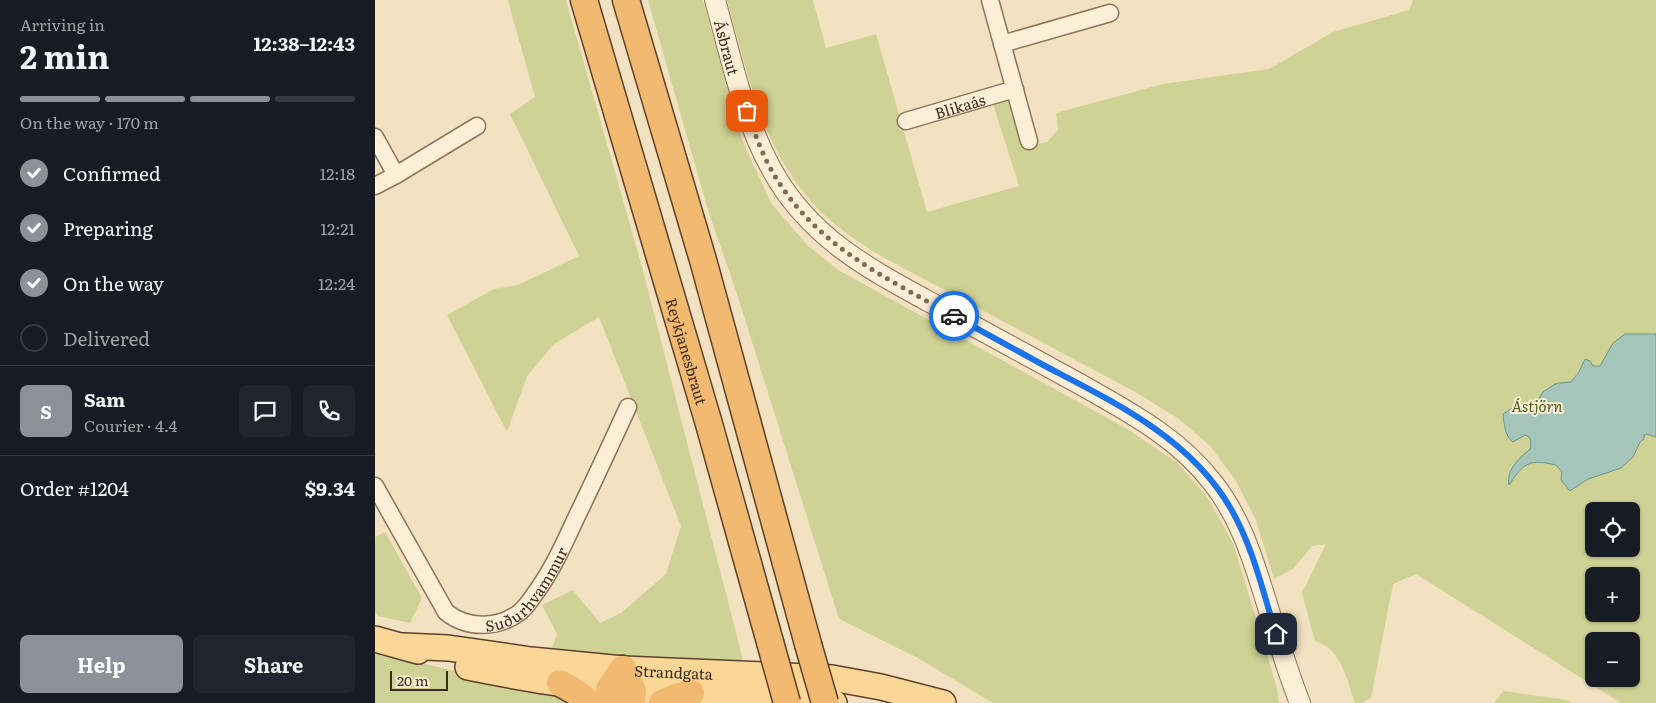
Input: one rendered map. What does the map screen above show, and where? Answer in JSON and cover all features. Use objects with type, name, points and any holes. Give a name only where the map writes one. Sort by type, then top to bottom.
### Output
[{"type":"highway","name":"Reykjanesbraut","points":[[584,0],[709,424],[784,696]]},
{"type":"highway","points":[[626,0],[703,260],[825,703]]},
{"type":"highway","points":[[560,683],[576,692],[616,693]]},
{"type":"highway","points":[[662,703],[691,693]]},
{"type":"main road","name":"Strandgata","points":[[375,639],[404,646],[460,665],[560,683]]},
{"type":"main road","name":"Strandgata","points":[[404,646],[448,648],[531,660],[616,693],[756,695],[834,703]]},
{"type":"main road","name":"Strandgata","points":[[616,693],[832,678],[881,687],[943,703]]},
{"type":"street","name":"Ásbraut","points":[[715,0],[747,111],[762,152],[783,188],[800,212],[823,235],[851,256],[883,276],[1076,382],[1166,436],[1191,457],[1213,483],[1230,507],[1246,539],[1300,703]]},
{"type":"street","points":[[990,0],[1029,142]]},
{"type":"street","points":[[1002,44],[1110,13]]},
{"type":"street","name":"Blikaás","points":[[906,121],[1015,89]]},
{"type":"street","points":[[375,186],[477,126]]},
{"type":"street","points":[[375,136],[396,175]]},
{"type":"street","name":"Suðurhvammur","points":[[375,486],[446,612],[458,620],[474,625],[485,625],[504,620],[525,608],[552,569],[628,407]]},
{"type":"street","name":"Ásbraut","points":[[1289,673],[1289,703]]},
{"type":"green space","points":[[508,0],[566,0],[642,267],[744,664],[549,657],[557,634],[542,605],[573,590],[600,623],[621,613],[666,574],[681,526],[599,317],[554,344],[527,376],[507,432],[447,315],[494,289],[518,285],[579,256],[510,114],[535,97]]},
{"type":"green space","points":[[648,0],[703,0],[742,140],[771,203],[807,245],[838,270],[1129,430],[1176,462],[1206,495],[1233,543],[1277,688],[1279,703],[993,703],[916,657],[839,619],[737,294],[708,210]]},
{"type":"green space","points":[[727,0],[813,0],[826,48],[876,34],[927,212],[1019,186],[992,101],[1011,96],[1024,147],[1047,142],[1058,130],[1056,113],[1163,84],[1269,69],[1333,32],[1409,10],[1413,0],[1656,0],[1656,703],[1621,703],[1596,687],[1640,687],[1640,632],[1585,632],[1585,680],[1416,574],[1393,584],[1371,698],[1361,703],[1355,703],[1346,675],[1337,658],[1331,650],[1315,641],[1302,593],[1326,544],[1312,546],[1293,569],[1274,579],[1256,520],[1236,481],[1210,446],[1179,419],[1137,393],[881,256],[832,222],[817,208],[798,185],[783,161],[759,110]]},
{"type":"green space","points":[[385,532],[422,598],[410,623],[378,616],[375,612],[375,537]]},
{"type":"green space","points":[[375,654],[385,654],[491,680],[551,689],[577,703],[375,703]]},
{"type":"green space","points":[[1503,691],[1567,700],[1573,703],[1494,703]]},
{"type":"water","name":"Ástjörn","points":[[1625,334],[1656,334],[1656,437],[1644,435],[1644,439],[1640,442],[1633,457],[1621,468],[1588,479],[1570,491],[1561,480],[1562,472],[1556,465],[1540,462],[1528,464],[1519,471],[1509,485],[1512,469],[1518,460],[1530,449],[1531,442],[1529,437],[1525,435],[1513,442],[1510,440],[1505,429],[1503,414],[1511,409],[1538,400],[1543,392],[1555,384],[1571,382],[1579,372],[1585,359],[1590,361],[1593,366],[1600,366],[1613,343]]},
{"type":"way so far","points":[[747,111],[762,152],[777,179],[800,212],[823,235],[851,256],[883,276],[954,316]]},
{"type":"route","points":[[954,316],[1129,413],[1166,436],[1191,457],[1213,483],[1238,522],[1246,539],[1276,634]]}]
